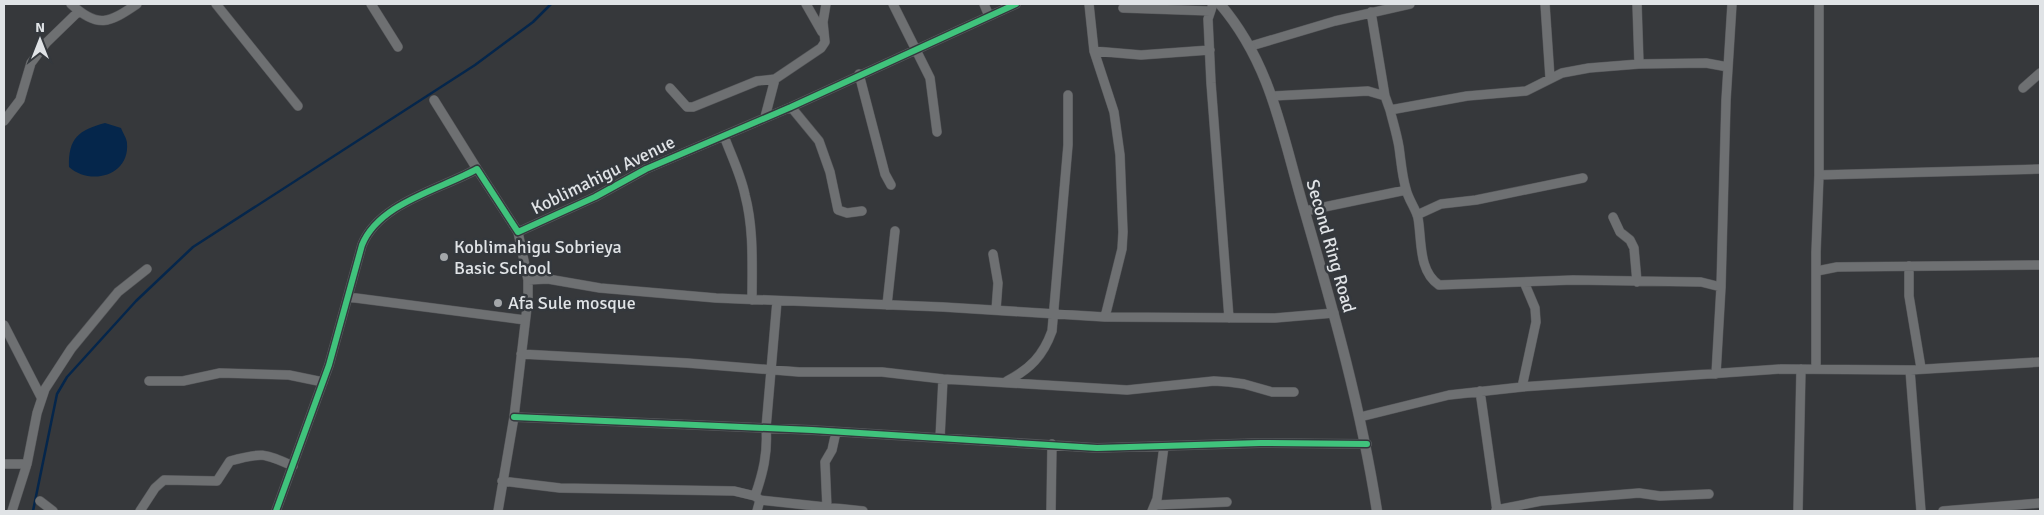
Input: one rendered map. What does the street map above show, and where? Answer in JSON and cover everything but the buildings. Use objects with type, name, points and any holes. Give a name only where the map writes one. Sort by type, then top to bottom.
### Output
[{"type":"street","points":[[71,4],[90,19],[103,22],[117,17],[137,4]]},
{"type":"street","points":[[216,4],[298,106]]},
{"type":"street","points":[[372,4],[398,47]]},
{"type":"street","points":[[670,88],[687,107],[693,107],[757,81],[775,79],[821,48],[825,42],[823,34],[806,4]]},
{"type":"street","points":[[823,34],[826,4]]},
{"type":"street","points":[[893,4],[930,78],[938,132]]},
{"type":"street","points":[[984,4],[989,16]]},
{"type":"street","name":"Koblimahigu Avenue","points":[[434,100],[518,232],[595,197],[646,169],[791,107],[859,74],[1016,4]]},
{"type":"street","points":[[1089,4],[1094,52],[1116,122],[1123,232],[1122,249],[1105,317]]},
{"type":"street","name":"Second Ring Road","points":[[1220,4],[1251,46],[1273,96],[1334,313],[1367,444],[1377,511]]},
{"type":"street","points":[[1251,46],[1371,12],[1410,4]]},
{"type":"street","points":[[1545,4],[1550,78]]},
{"type":"street","points":[[1637,4],[1639,64]]},
{"type":"street","points":[[1716,374],[1732,4]]},
{"type":"street","points":[[1816,369],[1820,175],[1819,4]]},
{"type":"street","points":[[1123,8],[1212,7],[1208,19],[1215,159],[1229,318]]},
{"type":"street","points":[[4,121],[20,100],[31,63],[46,43],[79,11]]},
{"type":"street","points":[[1371,12],[1385,96],[1399,144],[1406,190],[1411,205],[1418,215],[1419,236],[1427,273],[1432,280],[1439,285],[1524,282],[1701,282],[1721,286]]},
{"type":"street","points":[[1094,52],[1141,55],[1210,50]]},
{"type":"street","points":[[1390,110],[1467,96],[1526,90],[1542,85],[1550,78],[1562,73],[1589,68],[1706,62],[1728,67]]},
{"type":"street","points":[[2023,88],[2040,73]]},
{"type":"street","points":[[859,74],[885,174],[892,185]]},
{"type":"street","points":[[765,117],[775,79]]},
{"type":"street","points":[[1273,96],[1368,91],[1385,96]]},
{"type":"street","points":[[1007,381],[1027,370],[1047,344],[1054,314],[1068,145],[1068,95]]},
{"type":"street","points":[[791,107],[819,141],[830,172],[838,210],[847,213],[862,211]]},
{"type":"street","points":[[724,136],[745,193],[749,215],[752,250],[752,300]]},
{"type":"street","points":[[1820,175],[2040,169]]},
{"type":"street","points":[[276,511],[323,382],[362,245],[370,229],[387,213],[477,170]]},
{"type":"street","points":[[1418,215],[1441,204],[1495,197],[1583,178]]},
{"type":"street","points":[[1305,212],[1406,190]]},
{"type":"street","points":[[1613,217],[1620,232],[1630,240],[1634,248],[1637,282]]},
{"type":"street","points":[[887,305],[895,231]]},
{"type":"street","points":[[498,511],[514,417],[528,280],[518,232]]},
{"type":"street","points":[[994,254],[998,283],[996,310]]},
{"type":"street","points":[[1817,271],[1837,267],[2040,265]]},
{"type":"street","points":[[1909,266],[1909,296],[1920,368]]},
{"type":"street","points":[[12,511],[27,464],[41,397],[70,349],[118,292],[147,269]]},
{"type":"street","points":[[528,280],[548,279],[600,288],[752,300],[996,310],[1105,317],[1275,318],[1334,313]]},
{"type":"street","points":[[1522,387],[1536,322],[1534,308],[1524,282]]},
{"type":"street","points":[[348,297],[525,320]]},
{"type":"street","points":[[757,511],[768,446],[766,428],[777,301]]},
{"type":"street","points":[[4,325],[41,397]]},
{"type":"street","points":[[521,354],[687,362],[771,370],[882,372],[943,379],[1007,381],[1127,390],[1214,381],[1244,384],[1272,392],[1294,392]]},
{"type":"street","points":[[1360,417],[1449,395],[1522,387],[1801,369],[1910,370],[2040,362]]},
{"type":"street","points":[[1798,511],[1801,369]]},
{"type":"street","points":[[1910,370],[1921,511]]},
{"type":"street","points":[[149,382],[183,381],[220,373],[289,375],[323,382]]},
{"type":"street","points":[[940,438],[943,379]]},
{"type":"street","points":[[1480,391],[1497,510],[1541,501],[1639,493],[1660,496],[1709,494]]},
{"type":"street","points":[[514,417],[766,428],[1097,448],[1260,443],[1367,444]]},
{"type":"street","points":[[827,508],[825,462],[832,450],[836,432]]},
{"type":"street","points":[[1051,511],[1052,444]]},
{"type":"street","points":[[1164,446],[1153,508],[1226,502]]},
{"type":"street","points":[[140,511],[155,488],[164,480],[217,481],[226,465],[237,459],[258,453],[267,454],[293,466]]},
{"type":"street","points":[[4,464],[27,464]]},
{"type":"street","points":[[502,481],[560,488],[734,492],[758,498],[863,511]]},
{"type":"street","points":[[40,501],[53,511]]},
{"type":"street","points":[[1943,511],[2040,503]]},
{"type":"water","points":[[105,123],[121,128],[126,138],[126,154],[122,163],[116,170],[97,176],[87,176],[69,167],[71,149],[77,137],[88,129]]},
{"type":"waterway","points":[[33,511],[57,394],[67,377],[136,301],[193,247],[475,65],[533,22],[551,4]]},
{"type":"cycle path","points":[[276,511],[329,365],[362,245],[370,231],[382,218],[396,208],[477,169],[518,232],[595,197],[646,169],[791,107],[1016,4]]},
{"type":"cycle path","points":[[514,417],[812,430],[1097,448],[1260,443],[1367,444]]},
{"type":"place","name":"Koblimahigu Sobrieya Basic School","points":[[444,257]]},
{"type":"place","name":"Afa Sule mosque","points":[[498,303]]}]
